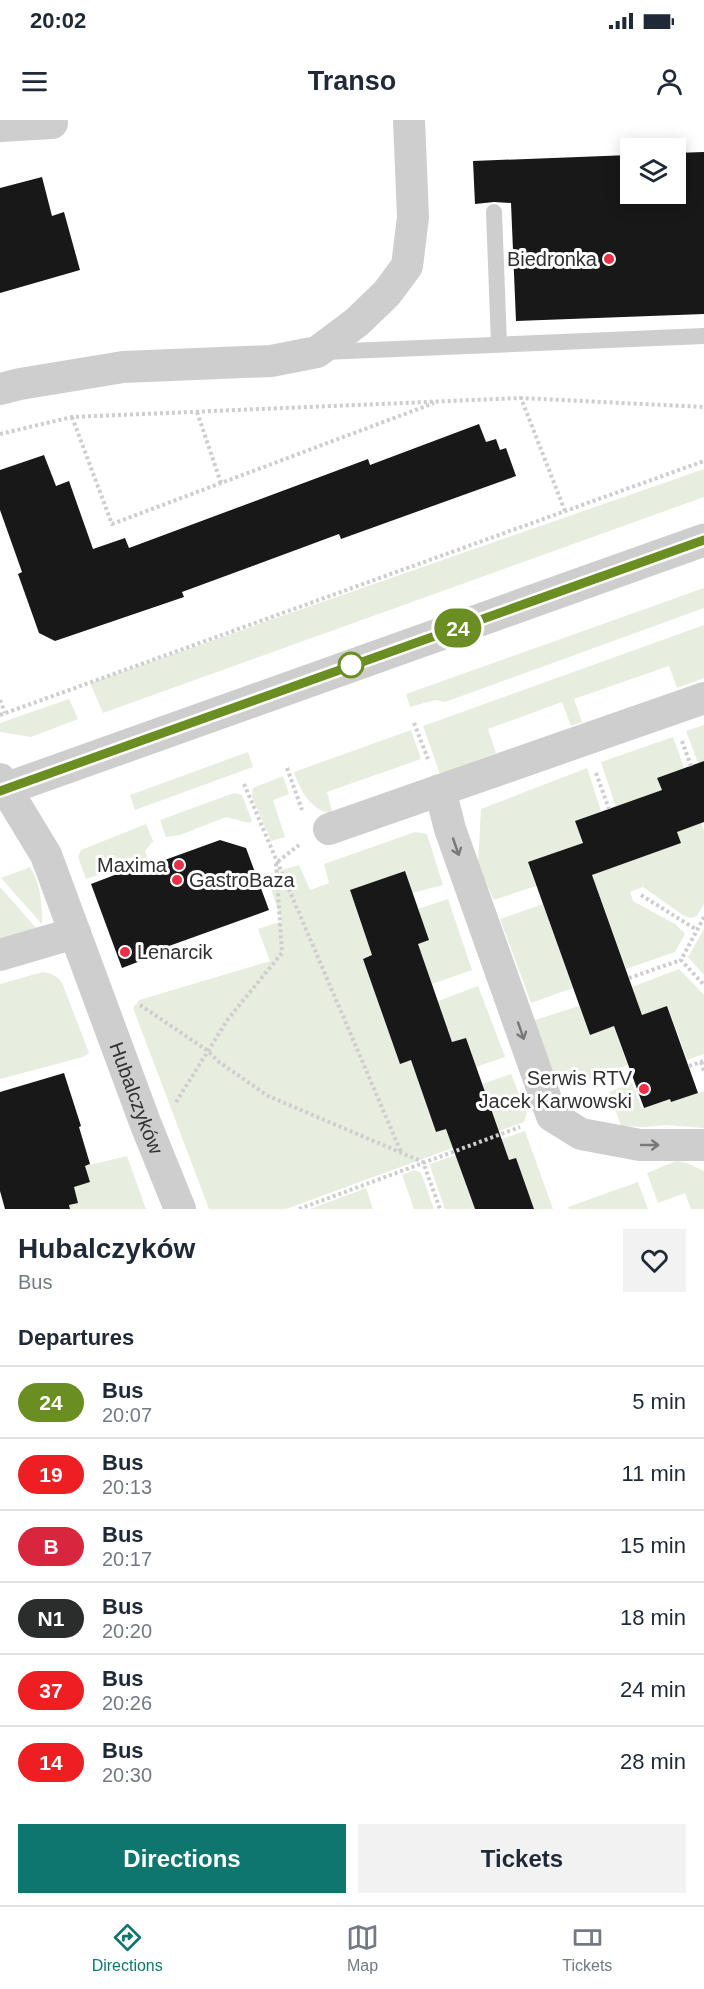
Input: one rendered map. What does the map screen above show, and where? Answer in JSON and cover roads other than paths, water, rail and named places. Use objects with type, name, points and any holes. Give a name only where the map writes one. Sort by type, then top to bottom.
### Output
[{"type":"street","points":[[0,389],[123,367],[271,361],[317,352],[357,322],[387,293],[407,266],[413,217],[409,120]]},
{"type":"street","points":[[0,126],[52,123]]},
{"type":"street","points":[[2,786],[704,540]]},
{"type":"street","points":[[316,836],[704,698]]},
{"type":"street","name":"Hubalczyków","points":[[2,786],[46,855],[180,1209]]},
{"type":"street","points":[[440,790],[450,829],[552,1116],[581,1134],[639,1145],[704,1145]]},
{"type":"street","points":[[0,955],[75,933]]},
{"type":"lane","points":[[494,212],[499,344]]},
{"type":"lane","points":[[317,352],[704,336]]},
{"type":"place","name":"Biedronka","points":[[609,259]]},
{"type":"place","name":"Maxima","points":[[179,865]]},
{"type":"place","name":"GastroBaza","points":[[177,880]]},
{"type":"place","name":"Lenarcik","points":[[125,952]]},
{"type":"place","name":"Serwis RTV Jacek Karwowski","points":[[644,1089]]}]
